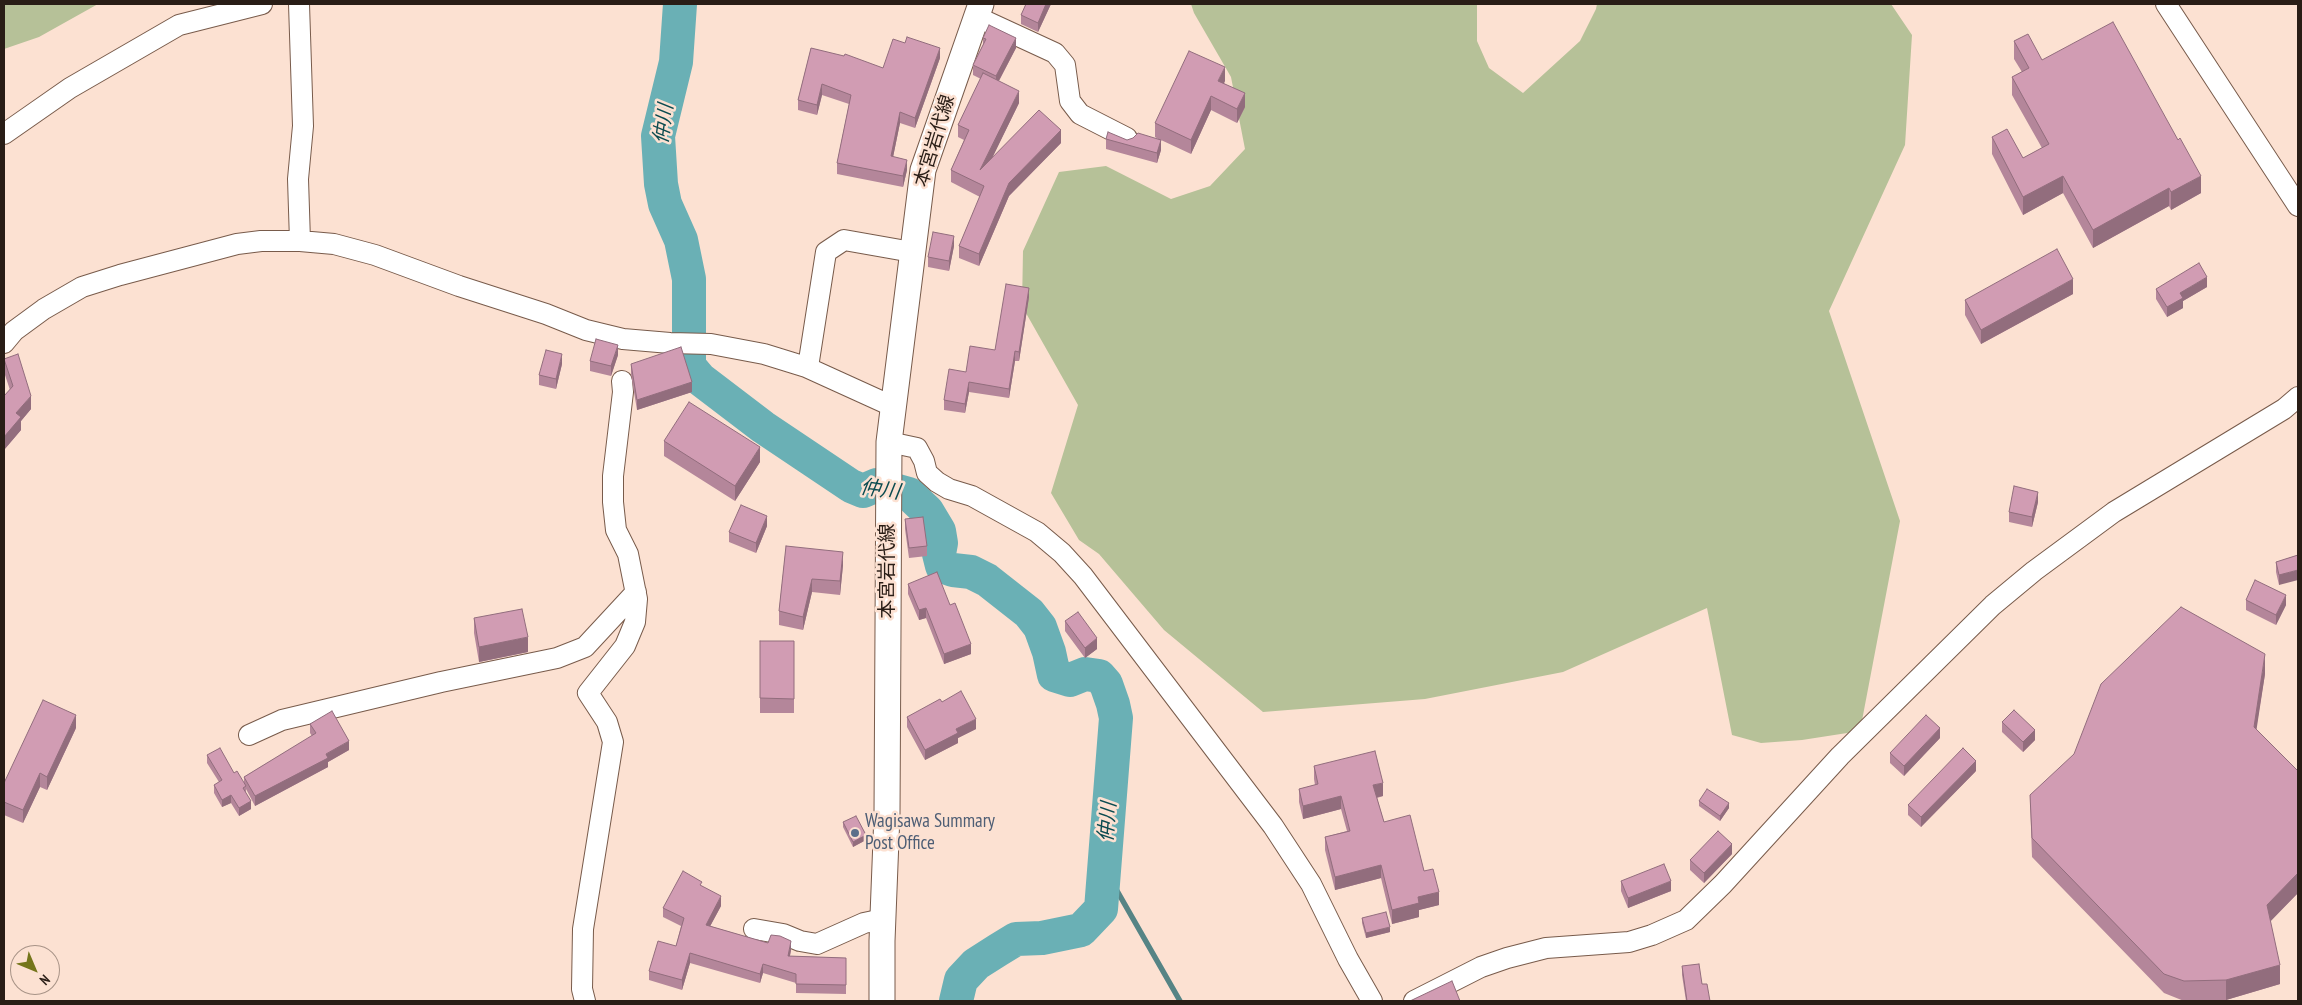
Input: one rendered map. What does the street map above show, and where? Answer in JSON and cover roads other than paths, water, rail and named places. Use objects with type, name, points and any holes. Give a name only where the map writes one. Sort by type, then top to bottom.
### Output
[{"type":"main road","name":"本宮岩代線","points":[[882,1001],[887,814],[889,442],[923,170],[979,10]]},
{"type":"street","points":[[4,134],[70,88],[179,25],[262,4]]},
{"type":"street","points":[[299,4],[303,126],[298,180],[300,241]]},
{"type":"street","points":[[2166,4],[2298,206]]},
{"type":"street","points":[[979,10],[1055,53],[1065,65],[1070,101],[1080,114],[1127,138]]},
{"type":"street","points":[[808,367],[826,252],[844,240],[912,252]]},
{"type":"street","points":[[4,343],[14,332],[44,309],[82,288],[120,275],[237,244],[261,241],[300,241],[334,244],[375,256],[546,314],[586,330],[613,337],[670,343],[731,346],[808,367],[894,407]]},
{"type":"street","points":[[585,1001],[582,988],[583,929],[613,742],[607,722],[588,694],[625,646],[635,622],[636,592],[628,554],[616,530],[613,502],[612,476],[623,392],[622,381]]},
{"type":"street","points":[[1414,1001],[1481,967],[1507,958],[1546,948],[1629,942],[1652,935],[1686,920],[1723,884],[1840,756],[1993,605],[2034,571],[2114,512],[2284,409],[2298,397]]},
{"type":"street","points":[[889,442],[917,448],[924,461],[927,473],[937,482],[949,489],[972,496],[1037,532],[1062,553],[1083,576],[1273,826],[1311,884],[1348,959],[1372,1001]]},
{"type":"street","points":[[249,735],[282,720],[441,682],[557,658],[585,647],[610,623],[622,606],[636,592]]},
{"type":"street","points":[[754,929],[783,934],[800,941],[817,944],[864,923],[883,919]]},
{"type":"waterway","name":"仲川","points":[[680,4],[676,62],[658,136],[661,184],[665,204],[681,240],[689,279],[689,366],[700,379],[763,427],[851,486],[863,491],[877,485],[909,494],[927,511],[939,531],[941,543],[939,554],[942,566],[953,570],[971,572],[987,580],[1029,613],[1040,627],[1049,652],[1054,675],[1070,680],[1085,674],[1099,676],[1106,684],[1113,704],[1116,718],[1101,909],[1081,930],[1042,938],[1016,939],[998,950],[976,964],[961,980],[956,1001]]},
{"type":"waterway","points":[[1101,909],[1112,882],[1180,1001]]},
{"type":"place","name":"Wagisawa Summary Post Office","points":[[855,833]]}]
